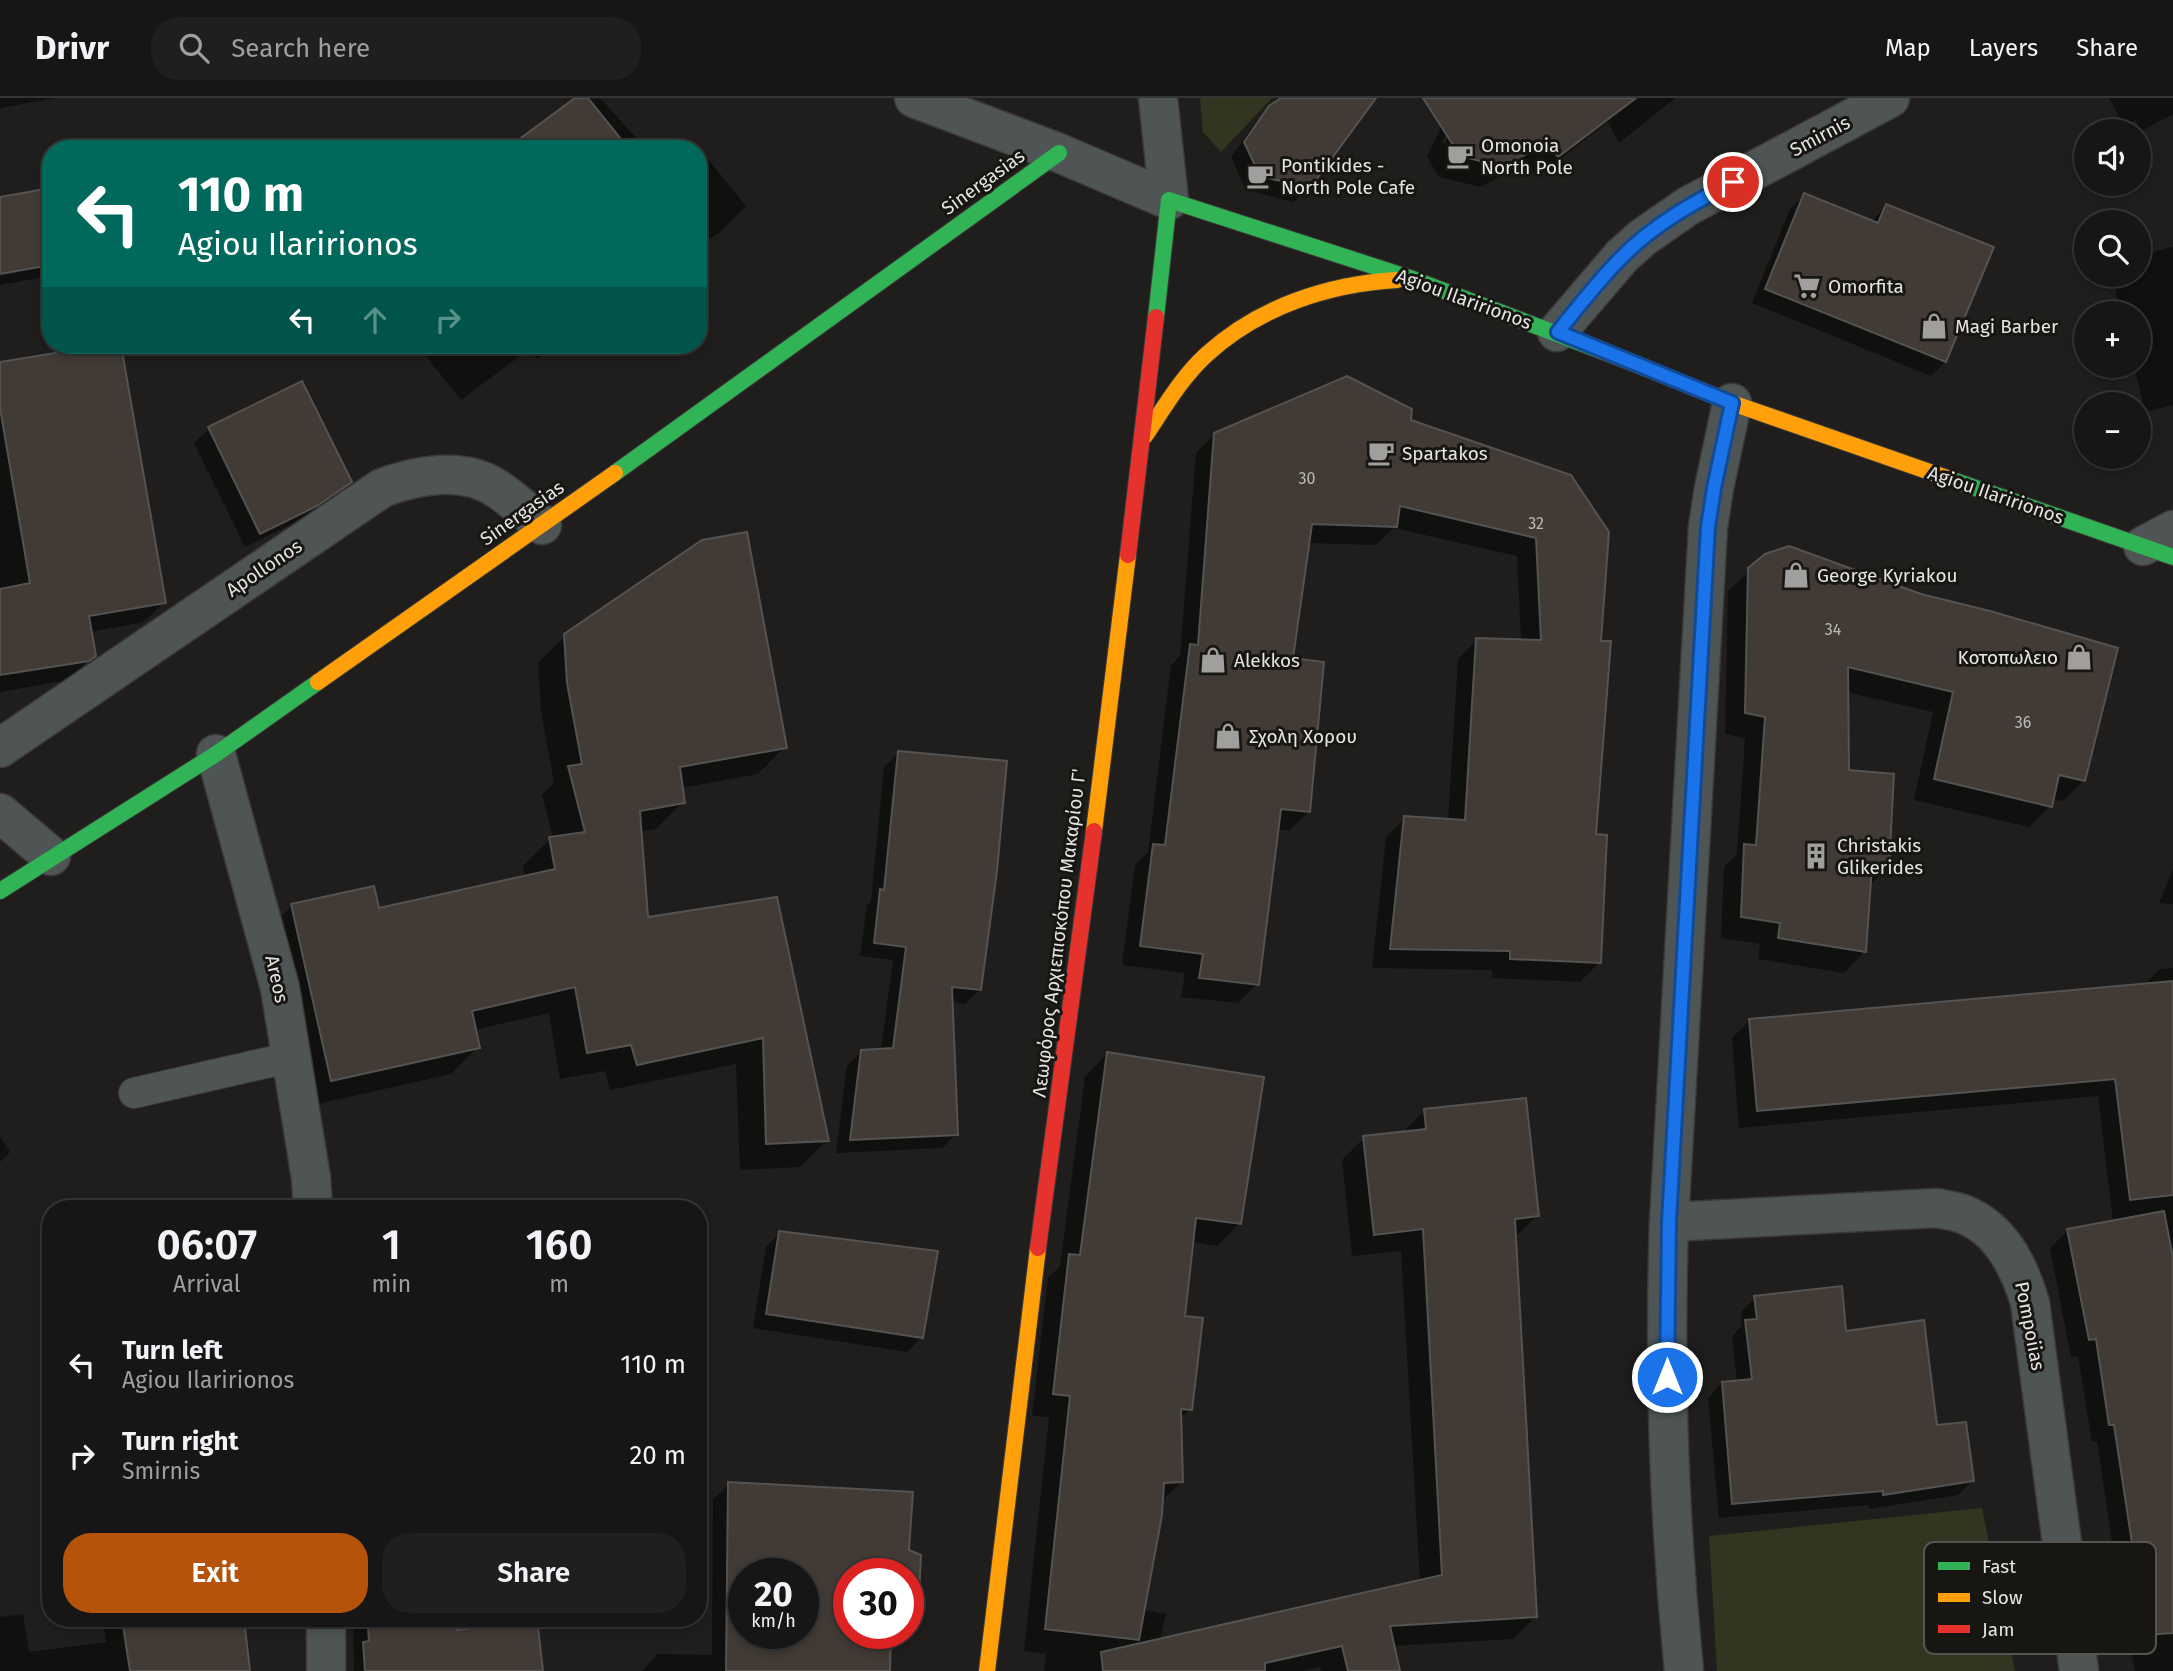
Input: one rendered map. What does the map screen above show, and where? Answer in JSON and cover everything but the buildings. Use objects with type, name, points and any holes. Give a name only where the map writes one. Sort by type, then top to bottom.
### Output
[{"type":"street","name":"Agiou Ilaririonos","points":[[914,98],[1059,153],[1169,200],[1410,278],[1558,332],[1732,403],[2163,544]]},
{"type":"street","points":[[1158,98],[1169,200]]},
{"type":"street","name":"Smirnis","points":[[1558,332],[1622,256],[1688,206],[1890,98]]},
{"type":"street","name":"Sinergasias","points":[[0,891],[51,856],[216,754],[542,525],[1059,153]]},
{"type":"street","name":"Λεωφόρος Αρχιεπισκόπου Μακαρίου Γ'","points":[[987,1671],[1028,1319],[1063,1072],[1143,440],[1169,200]]},
{"type":"street","points":[[1143,440],[1186,377],[1232,335],[1309,296],[1350,285],[1410,278]]},
{"type":"street","points":[[1684,1671],[1668,1421],[1669,1222],[1708,527],[1732,403]]},
{"type":"street","name":"Apollonos","points":[[0,748],[382,488],[406,479],[431,475],[474,479],[497,488],[542,525]]},
{"type":"street","name":"Areos","points":[[216,754],[280,988],[312,1200]]},
{"type":"street","points":[[0,813],[51,856]]},
{"type":"street","name":"Pompoiias","points":[[1669,1222],[1937,1208],[1963,1214],[1986,1227],[2015,1262],[2030,1303],[2062,1542]]},
{"type":"street","points":[[326,1627],[326,1671]]},
{"type":"lane","points":[[134,1093],[292,1057]]},
{"type":"green space","points":[[1200,98],[1272,98],[1221,152],[1203,132]]},
{"type":"green space","points":[[1982,1508],[1989,1542],[1924,1542],[1924,1654],[2012,1654],[2015,1671],[1717,1671],[1709,1536]]},
{"type":"traffic: fast","points":[[615,473],[1059,153]]},
{"type":"traffic: fast","points":[[1156,317],[1169,200],[1410,278],[1628,361]]},
{"type":"traffic: fast","points":[[1950,479],[2173,557]]},
{"type":"traffic: fast","points":[[0,891],[216,754],[318,682]]},
{"type":"traffic: slow","points":[[1145,436],[1197,364],[1226,338],[1248,324],[1271,311],[1320,293],[1371,282],[1397,280]]},
{"type":"traffic: slow","points":[[1628,361],[1732,403],[1950,479]]},
{"type":"traffic: slow","points":[[318,682],[615,473]]},
{"type":"traffic: slow","points":[[1094,831],[1128,555]]},
{"type":"traffic: slow","points":[[987,1671],[1038,1248]]},
{"type":"traffic: jam","points":[[1128,555],[1156,317]]},
{"type":"traffic: jam","points":[[1038,1248],[1094,831]]},
{"type":"place","name":"Omonoia North Pole","points":[[1460,156]]},
{"type":"place","name":"Pontikides - North Pole Cafe","points":[[1260,176]]},
{"type":"place","name":"Omorfita","points":[[1807,286]]},
{"type":"place","name":"Magi Barber","points":[[1934,326]]},
{"type":"place","name":"Spartakos","points":[[1381,453]]},
{"type":"place","name":"George Kyriakou","points":[[1796,575]]},
{"type":"place","name":"Κοτοπωλειο","points":[[2079,657]]},
{"type":"place","name":"Alekkos","points":[[1213,660]]},
{"type":"place","name":"Σχολη Χορου","points":[[1228,736]]},
{"type":"place","name":"Christakis Glikerides","points":[[1816,856]]},
{"type":"route","points":[[1667,1377],[1669,1222],[1708,527],[1732,403],[1558,332],[1622,256],[1688,206],[1733,182]]}]
